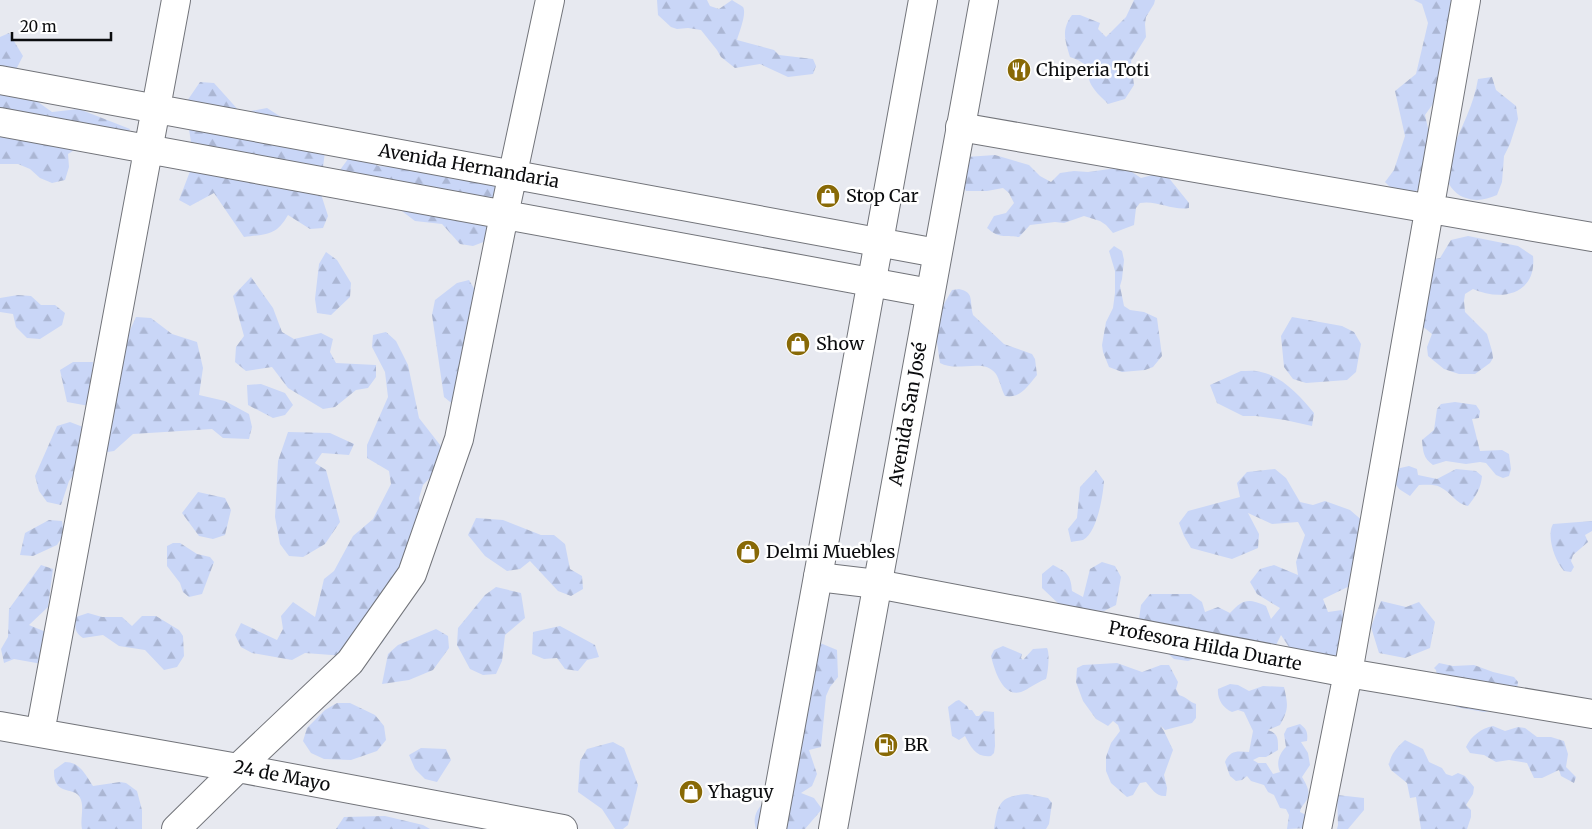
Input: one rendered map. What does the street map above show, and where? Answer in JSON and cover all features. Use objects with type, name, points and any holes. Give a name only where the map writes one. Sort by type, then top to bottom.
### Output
[{"type":"street","points":[[40,733],[176,0]]},
{"type":"street","points":[[176,829],[350,662],[412,574],[459,439],[550,0]]},
{"type":"street","points":[[772,829],[923,0]]},
{"type":"street","name":"Avenida San José","points":[[832,829],[984,0]]},
{"type":"street","points":[[1317,829],[1348,672],[1466,0]]},
{"type":"street","name":"Avenida Hernandaria","points":[[0,80],[937,253]]},
{"type":"street","points":[[0,122],[930,293]]},
{"type":"street","points":[[960,127],[1592,237]]},
{"type":"street","name":"Profesora Hilda Duarte","points":[[818,577],[877,584],[1348,672],[1592,714]]},
{"type":"street","name":"24 de Mayo","points":[[0,726],[238,768],[563,829]]},
{"type":"green space","points":[[657,0],[707,0],[710,6],[719,9],[732,0],[743,7],[744,10],[737,40],[774,50],[779,55],[813,59],[816,66],[813,74],[788,77],[760,64],[735,68],[721,57],[701,30],[671,27],[658,15]]},
{"type":"green space","points":[[1134,0],[1155,0],[1146,17],[1146,37],[1131,61],[1134,85],[1125,99],[1108,104],[1091,83],[1086,67],[1078,60],[1070,57],[1066,40],[1066,26],[1072,15],[1080,15],[1100,23],[1098,29],[1106,37],[1126,17]]},
{"type":"green space","points":[[1414,0],[1461,0],[1445,87],[1425,115],[1435,159],[1433,181],[1402,199],[1385,182],[1394,170],[1405,136],[1395,91],[1416,74],[1428,23],[1422,4]]},
{"type":"green space","points":[[9,33],[23,56],[11,79],[52,112],[79,109],[130,129],[119,154],[79,147],[68,154],[69,167],[65,180],[52,183],[18,164],[0,164],[0,37]]},
{"type":"green space","points":[[1492,77],[1496,90],[1516,106],[1518,119],[1504,156],[1502,182],[1497,195],[1472,200],[1463,197],[1453,190],[1448,182],[1446,170],[1470,107],[1478,79]]},
{"type":"green space","points":[[200,82],[214,83],[241,113],[267,108],[289,122],[315,123],[328,128],[320,191],[328,216],[323,228],[310,229],[288,215],[279,227],[270,233],[244,237],[214,193],[190,206],[179,200],[194,161],[185,104]]},
{"type":"green space","points":[[356,148],[378,166],[391,167],[402,159],[499,177],[486,241],[473,246],[460,244],[442,224],[415,221],[394,205],[341,197],[340,170]]},
{"type":"green space","points":[[995,155],[1029,165],[1040,176],[1051,182],[1060,173],[1074,171],[1088,172],[1117,168],[1132,172],[1141,178],[1164,172],[1189,203],[1189,208],[1183,209],[1146,202],[1140,203],[1136,208],[1134,225],[1113,233],[1100,221],[1084,216],[1064,223],[1055,222],[1030,225],[1019,237],[1002,236],[987,228],[994,216],[1006,213],[1014,203],[1009,193],[1003,188],[987,191],[966,191],[955,166],[966,157]]},
{"type":"green space","points":[[1468,236],[1518,246],[1533,256],[1533,269],[1523,287],[1515,292],[1495,295],[1473,289],[1465,294],[1465,312],[1487,334],[1493,358],[1490,363],[1475,374],[1459,374],[1444,369],[1428,356],[1427,347],[1432,334],[1421,325],[1425,261],[1440,258],[1451,240]]},
{"type":"green space","points":[[1114,246],[1122,251],[1124,260],[1120,286],[1124,306],[1130,310],[1144,312],[1157,318],[1162,356],[1153,367],[1145,370],[1122,372],[1109,367],[1103,352],[1102,345],[1106,322],[1113,308],[1115,293],[1115,271],[1109,251]]},
{"type":"green space","points":[[326,252],[337,260],[351,283],[350,297],[331,315],[317,313],[315,299],[319,264]]},
{"type":"green space","points":[[251,277],[273,308],[282,332],[294,339],[321,333],[333,339],[330,352],[336,363],[376,365],[376,377],[368,388],[356,390],[335,407],[323,409],[288,388],[272,367],[246,371],[235,362],[236,347],[244,336],[233,296]]},
{"type":"green space","points":[[469,280],[483,304],[455,406],[444,397],[432,315],[435,300],[457,283]]},
{"type":"green space","points":[[952,290],[964,290],[969,295],[973,315],[1004,344],[1032,354],[1035,359],[1037,375],[1019,394],[1005,396],[999,379],[991,369],[978,366],[955,367],[940,363],[935,329],[944,304]]},
{"type":"green space","points":[[18,295],[31,296],[41,305],[55,305],[65,313],[62,325],[40,339],[27,338],[16,327],[13,314],[0,312],[0,298]]},
{"type":"green space","points":[[136,317],[151,318],[172,334],[197,342],[203,368],[199,395],[225,401],[249,414],[252,427],[249,439],[223,438],[212,429],[133,434],[114,451],[101,453],[105,342],[130,330]]},
{"type":"green space","points":[[1292,317],[1342,326],[1354,332],[1361,344],[1356,372],[1347,380],[1306,383],[1293,379],[1284,367],[1281,336]]},
{"type":"green space","points":[[386,332],[396,341],[408,365],[419,418],[444,450],[443,464],[423,485],[419,498],[427,553],[383,642],[371,650],[345,656],[305,653],[292,660],[252,653],[241,647],[235,635],[241,623],[277,640],[283,629],[281,616],[293,602],[315,617],[324,579],[334,571],[353,536],[373,519],[391,484],[389,471],[367,458],[367,445],[388,397],[385,372],[372,347],[373,335]]},
{"type":"green space","points":[[73,362],[93,362],[89,406],[67,402],[60,370]]},
{"type":"green space","points":[[1241,371],[1269,374],[1284,383],[1314,413],[1312,426],[1285,420],[1243,416],[1217,403],[1210,385]]},
{"type":"green space","points":[[261,384],[285,393],[293,405],[285,415],[273,418],[248,405],[247,385]]},
{"type":"green space","points":[[1455,402],[1476,405],[1480,411],[1479,418],[1472,419],[1480,451],[1502,450],[1509,454],[1511,469],[1509,476],[1503,478],[1496,475],[1486,463],[1466,464],[1446,461],[1433,465],[1427,460],[1423,451],[1422,440],[1434,430],[1437,409],[1441,404]]},
{"type":"green space","points":[[70,422],[83,427],[92,436],[94,448],[69,481],[61,505],[47,502],[39,491],[35,476],[57,426]]},
{"type":"green space","points":[[288,432],[330,433],[354,444],[349,455],[322,453],[315,463],[326,470],[340,522],[325,544],[303,557],[289,556],[280,544],[275,517],[278,461]]},
{"type":"green space","points":[[1409,466],[1417,469],[1418,475],[1437,479],[1456,469],[1476,471],[1482,476],[1481,484],[1468,506],[1460,503],[1444,489],[1435,485],[1419,485],[1410,496],[1399,489],[1395,483],[1396,469]]},
{"type":"green space","points":[[1275,469],[1286,478],[1300,502],[1313,505],[1325,501],[1350,510],[1371,528],[1360,581],[1323,599],[1328,612],[1342,610],[1347,637],[1346,652],[1325,667],[1297,659],[1281,635],[1269,659],[1216,651],[1188,661],[1174,659],[1144,632],[1139,619],[1141,605],[1150,594],[1191,594],[1202,602],[1205,612],[1218,607],[1230,613],[1246,601],[1255,602],[1266,606],[1271,619],[1280,608],[1257,594],[1250,582],[1260,569],[1274,565],[1298,575],[1296,562],[1305,535],[1298,522],[1272,524],[1248,513],[1259,534],[1258,548],[1232,559],[1191,548],[1179,523],[1188,511],[1240,497],[1237,483],[1247,472]]},
{"type":"green space","points":[[1096,470],[1104,481],[1096,522],[1088,536],[1083,540],[1071,542],[1068,529],[1077,518],[1080,487]]},
{"type":"green space","points":[[198,492],[225,498],[231,510],[225,535],[213,539],[199,536],[182,513]]},
{"type":"green space","points":[[476,518],[503,520],[541,535],[554,535],[565,544],[570,569],[582,576],[583,589],[571,596],[558,591],[530,561],[520,569],[507,571],[485,556],[468,535]]},
{"type":"green space","points":[[49,520],[62,521],[64,534],[57,545],[33,556],[20,555],[25,533]]},
{"type":"green space","points":[[1592,521],[1592,531],[1585,535],[1588,542],[1573,555],[1571,561],[1574,567],[1571,572],[1564,571],[1557,561],[1552,548],[1550,535],[1553,524]]},
{"type":"green space","points":[[173,543],[180,543],[197,554],[210,557],[214,562],[202,594],[189,597],[183,592],[180,583],[167,566],[167,546]]},
{"type":"green space","points":[[1102,562],[1115,566],[1121,577],[1116,605],[1104,611],[1062,607],[1042,588],[1042,574],[1053,565],[1067,575],[1071,581],[1072,591],[1083,597],[1090,569]]},
{"type":"green space","points":[[41,565],[53,569],[48,607],[29,625],[53,635],[42,664],[14,659],[4,663],[1,649],[8,637],[9,609]]},
{"type":"green space","points":[[496,587],[521,593],[525,618],[505,635],[502,661],[496,674],[483,675],[470,669],[457,645],[458,628],[485,595]]},
{"type":"green space","points":[[1381,601],[1406,607],[1419,602],[1435,622],[1430,648],[1405,658],[1379,653],[1371,627]]},
{"type":"green space","points":[[88,613],[102,617],[122,617],[132,626],[142,616],[156,616],[179,630],[183,636],[184,656],[177,667],[164,670],[145,650],[119,646],[103,635],[83,638],[76,629],[76,617]]},
{"type":"green space","points":[[560,626],[595,645],[599,657],[587,660],[578,671],[565,669],[557,658],[544,659],[532,654],[533,632]]},
{"type":"green space","points":[[436,629],[448,636],[449,648],[433,670],[409,680],[382,684],[388,654],[398,645]]},
{"type":"green space","points":[[813,640],[837,650],[838,677],[826,696],[821,747],[809,750],[817,774],[812,786],[801,793],[814,798],[822,809],[805,829],[756,829],[755,817],[757,812],[764,802],[777,790],[771,777],[779,706],[805,703],[791,679],[790,651],[800,642]]},
{"type":"green space","points":[[1003,646],[1022,654],[1021,658],[1023,660],[1033,649],[1047,648],[1049,658],[1046,679],[1021,692],[1014,693],[1009,691],[1000,681],[991,656],[994,650]]},
{"type":"green space","points":[[1117,663],[1142,672],[1161,665],[1169,665],[1178,682],[1176,689],[1179,695],[1196,704],[1196,718],[1192,723],[1165,730],[1160,725],[1173,750],[1164,775],[1167,788],[1166,796],[1157,794],[1146,782],[1140,783],[1133,795],[1127,797],[1111,783],[1106,771],[1106,757],[1111,743],[1120,731],[1118,725],[1113,721],[1108,726],[1096,719],[1083,701],[1076,682],[1077,668],[1083,665]]},
{"type":"green space","points":[[1439,663],[1453,666],[1474,665],[1514,677],[1518,682],[1515,702],[1510,707],[1484,712],[1456,707],[1437,676],[1434,668]]},
{"type":"green space","points":[[1230,684],[1238,685],[1249,691],[1263,686],[1284,687],[1287,703],[1285,715],[1280,725],[1268,730],[1276,735],[1278,750],[1266,757],[1259,757],[1253,760],[1258,763],[1266,763],[1273,774],[1280,772],[1278,762],[1286,747],[1284,734],[1287,728],[1300,724],[1306,729],[1307,741],[1301,742],[1308,753],[1310,765],[1302,777],[1308,789],[1308,798],[1300,812],[1306,815],[1307,828],[1287,829],[1289,815],[1286,809],[1280,808],[1274,795],[1268,792],[1264,785],[1251,781],[1247,776],[1242,780],[1236,781],[1230,776],[1225,762],[1227,758],[1234,752],[1249,752],[1253,731],[1244,712],[1238,710],[1232,712],[1223,706],[1220,700],[1218,689]]},
{"type":"green space","points":[[959,700],[969,710],[972,710],[976,716],[979,716],[984,711],[994,712],[995,746],[994,753],[991,756],[978,754],[965,736],[959,740],[952,736],[948,707]]},
{"type":"green space","points":[[337,703],[350,703],[375,715],[384,726],[386,740],[377,751],[351,760],[324,759],[311,753],[303,741],[307,728],[325,710]]},
{"type":"green space","points":[[1493,726],[1505,731],[1518,727],[1525,728],[1537,737],[1551,737],[1564,741],[1568,754],[1566,767],[1576,777],[1574,783],[1561,776],[1559,770],[1542,778],[1534,778],[1527,763],[1509,760],[1496,762],[1484,755],[1470,753],[1466,747],[1471,739],[1481,731]]},
{"type":"green space","points":[[1405,740],[1423,749],[1429,762],[1442,768],[1446,774],[1452,776],[1458,773],[1465,776],[1474,787],[1473,794],[1466,805],[1471,810],[1467,829],[1421,829],[1416,797],[1410,798],[1407,783],[1391,770],[1388,763],[1399,745]]},
{"type":"green space","points":[[613,742],[624,748],[638,785],[628,825],[623,829],[615,829],[602,809],[578,792],[580,761],[587,749]]},
{"type":"green space","points":[[421,748],[446,749],[451,760],[437,782],[425,779],[415,769],[409,755]]},
{"type":"green space","points":[[65,762],[78,766],[93,786],[120,782],[126,783],[137,791],[142,810],[142,829],[82,829],[82,803],[79,795],[61,788],[57,785],[55,779],[54,770]]},
{"type":"green space","points":[[1027,794],[1048,798],[1052,803],[1049,824],[1046,829],[994,829],[999,807],[1005,799]]},
{"type":"green space","points":[[1337,795],[1364,798],[1364,810],[1348,829],[1337,829]]},
{"type":"green space","points":[[385,816],[423,825],[430,829],[336,829],[344,817]]},
{"type":"place","name":"Chiperia Toti","points":[[1019,70]]},
{"type":"place","name":"Stop Car","points":[[828,196]]},
{"type":"place","name":"Show","points":[[798,344]]},
{"type":"place","name":"Delmi Muebles","points":[[748,552]]},
{"type":"place","name":"BR","points":[[886,745]]},
{"type":"place","name":"Yhaguy","points":[[691,792]]}]
